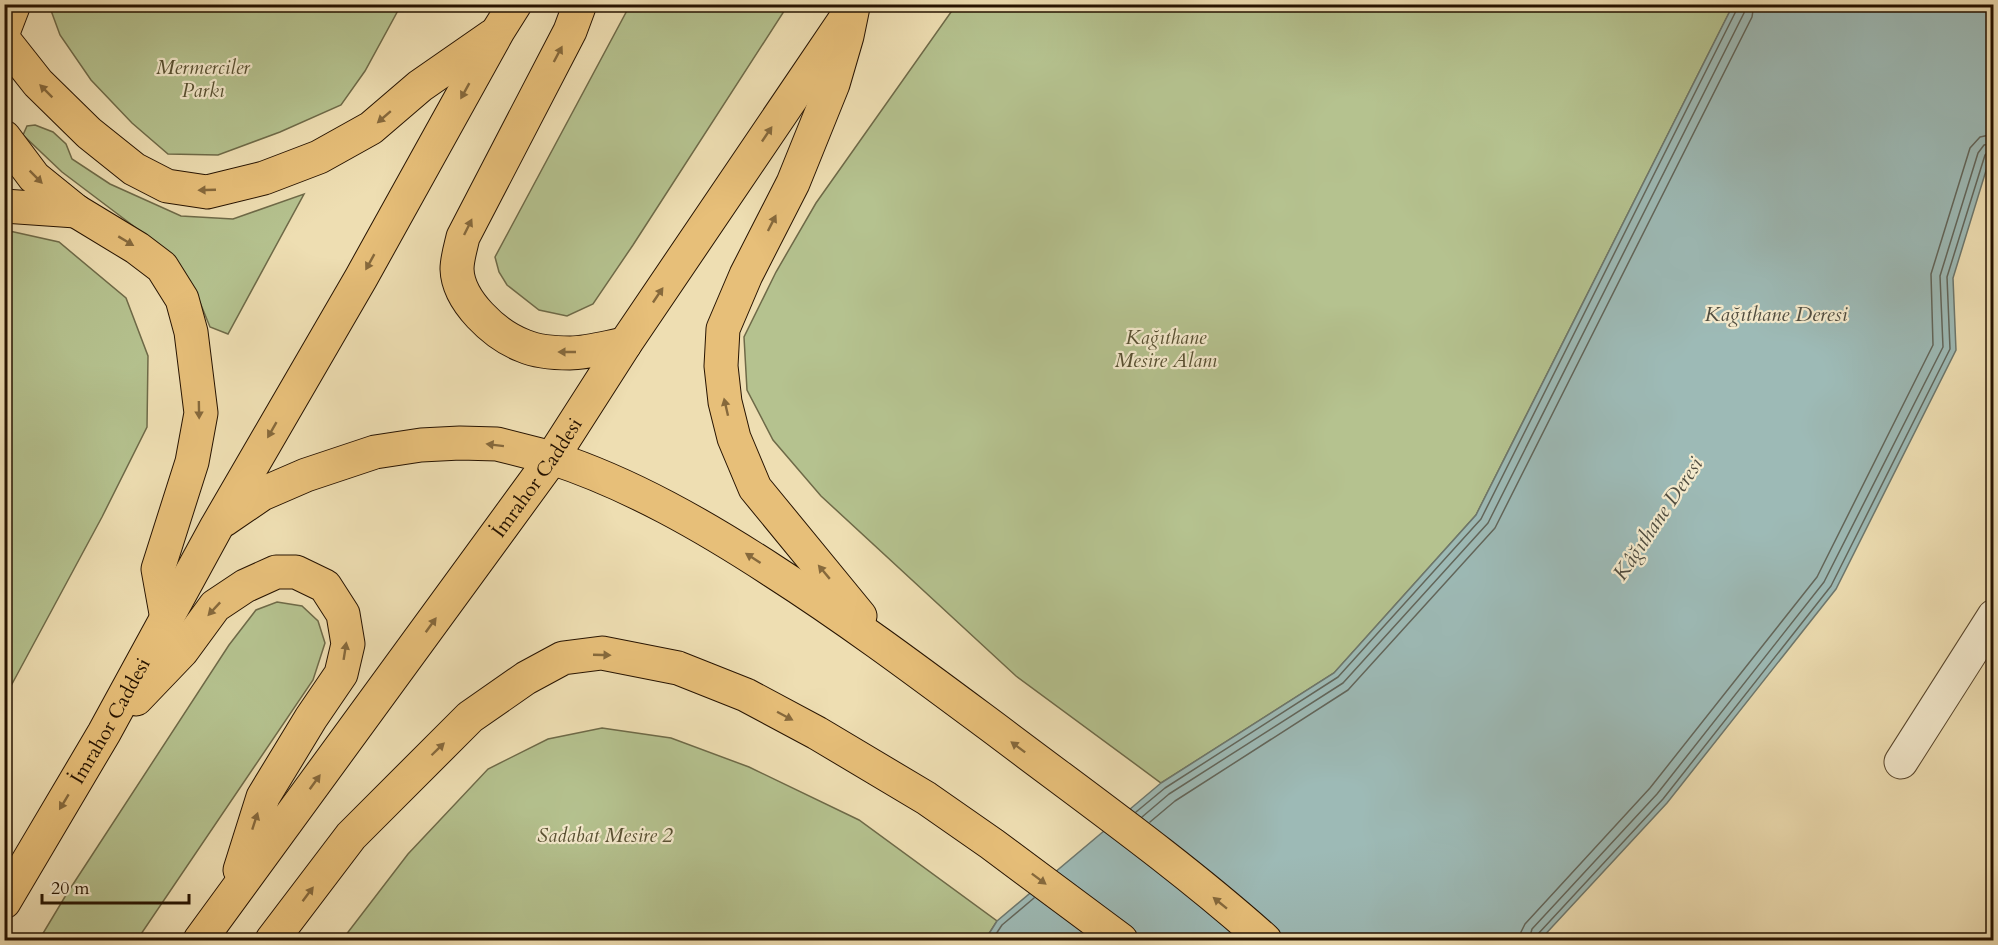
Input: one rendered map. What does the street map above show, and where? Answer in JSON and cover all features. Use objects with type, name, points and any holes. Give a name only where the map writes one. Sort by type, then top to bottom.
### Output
[{"type":"main road","points":[[4,30],[14,4]]},
{"type":"main road","points":[[580,4],[570,31],[463,237],[457,268],[461,289],[475,310],[493,328],[523,346],[544,351],[573,353],[625,344]]},
{"type":"main road","points":[[854,6],[833,84],[793,183],[746,275],[723,329],[723,390],[734,438],[755,488],[888,649]]},
{"type":"main road","name":"İmrahor Caddesi","points":[[200,940],[552,458],[625,344],[854,6]]},
{"type":"main road","points":[[4,40],[46,91],[89,134],[134,169],[167,186],[207,192],[264,178],[329,152],[371,128],[420,86],[507,18]]},
{"type":"main road","name":"İmrahor Caddesi","points":[[6,899],[104,733],[217,526],[357,286],[507,18]]},
{"type":"main road","points":[[4,137],[34,177],[76,211],[137,248],[162,267],[182,299],[191,332],[201,413],[192,462],[158,569],[167,619]]},
{"type":"main road","points":[[4,206],[76,211]]},
{"type":"main road","points":[[217,526],[262,495],[306,475],[375,452],[421,445],[497,444],[585,468],[718,535],[825,605],[888,649],[1065,782],[1265,940]]},
{"type":"main road","points":[[104,733],[182,651],[215,606],[245,586],[276,572],[296,572],[325,586],[343,614],[348,644],[341,674],[263,797],[231,897]]},
{"type":"main road","points":[[272,940],[351,836],[470,717],[526,678],[563,658],[602,653],[678,668],[746,695],[817,733],[916,792],[992,844],[1121,940]]},
{"type":"lane","points":[[1901,762],[1994,616]]},
{"type":"green space","name":"Mermerciler Parkı","points":[[49,4],[401,5],[365,71],[341,105],[280,132],[218,155],[168,154],[132,123],[91,80],[60,35]]},
{"type":"green space","points":[[630,5],[788,5],[593,304],[567,316],[539,310],[507,285],[499,272],[495,257]]},
{"type":"green space","name":"Kağıthane Mesire Alanı","points":[[956,5],[1733,5],[1476,515],[1334,673],[1161,783],[1016,676],[821,496],[773,440],[747,390],[744,337],[776,272],[816,203]]},
{"type":"green space","points":[[35,125],[53,132],[66,144],[72,159],[110,184],[181,216],[233,219],[304,194],[228,334],[210,327],[199,300],[148,237],[62,172],[23,135],[27,126]]},
{"type":"green space","points":[[5,230],[59,242],[126,298],[148,356],[147,427],[102,517],[5,697]]},
{"type":"green space","points":[[277,602],[302,606],[318,621],[325,643],[313,680],[137,940],[39,940],[229,645],[256,610]]},
{"type":"green space","name":"Sadabat Mesire 2","points":[[602,728],[671,738],[749,767],[859,820],[997,921],[985,940],[342,940],[408,854],[488,769],[548,739]]},
{"type":"water","name":"Kağıthane Deresi","points":[[1733,5],[1993,5],[1993,148],[1953,278],[1956,350],[1836,589],[1667,803],[1540,940],[985,940],[997,921],[1161,783],[1334,673],[1476,515]]},
{"type":"water label","name":"Kâğıthane Deresi","points":[[1658,519]]}]
